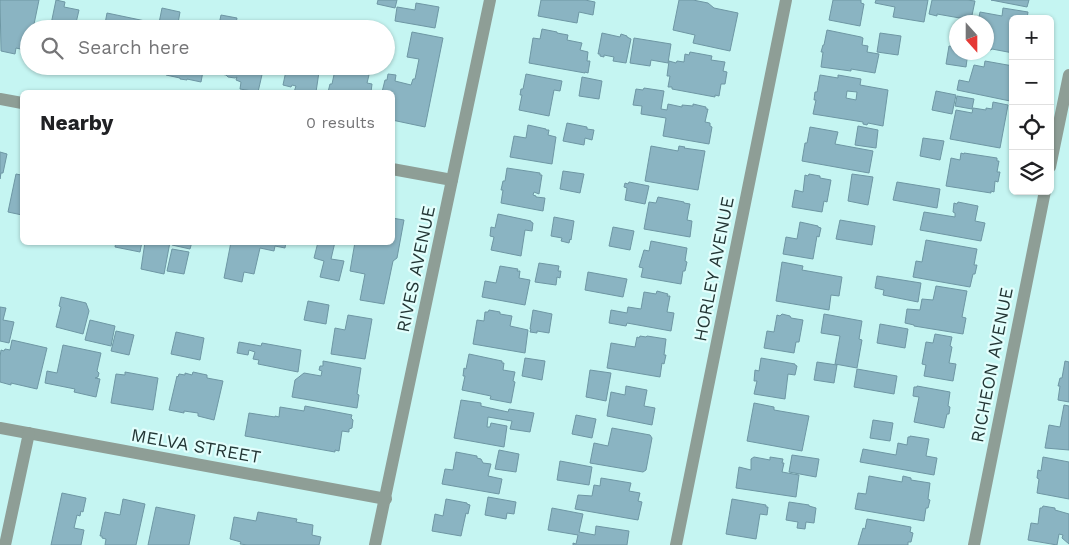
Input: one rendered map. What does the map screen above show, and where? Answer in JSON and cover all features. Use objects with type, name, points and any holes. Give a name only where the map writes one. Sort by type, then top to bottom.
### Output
[{"type":"street","name":"RIVES AVENUE","points":[[376,545],[490,0]]},
{"type":"street","name":"HORLEY AVENUE","points":[[676,545],[786,0]]},
{"type":"street","points":[[1053,150],[1069,74]]},
{"type":"street","points":[[0,99],[20,103]]},
{"type":"street","points":[[395,170],[452,180]]},
{"type":"street","name":"RICHEON AVENUE","points":[[974,545],[1044,195]]},
{"type":"street","name":"MELVA STREET","points":[[0,428],[386,499]]},
{"type":"street","points":[[5,545],[29,433]]},
{"type":"building","points":[[0,0],[39,0],[35,20],[20,20],[20,49],[16,48],[15,54],[1,51]]},
{"type":"building","points":[[56,0],[65,2],[64,7],[79,10],[77,20],[52,20]]},
{"type":"building","points":[[378,0],[397,0],[395,8],[377,4]]},
{"type":"building","points":[[541,0],[585,0],[595,2],[593,15],[579,12],[577,23],[538,16]]},
{"type":"building","points":[[679,0],[708,3],[714,8],[738,13],[730,51],[693,43],[695,35],[673,30]]},
{"type":"building","points":[[833,0],[861,0],[861,3],[864,4],[860,26],[829,20]]},
{"type":"building","points":[[876,0],[928,0],[924,22],[893,17],[895,7],[875,3]]},
{"type":"building","points":[[932,0],[975,1],[972,15],[949,16],[937,14],[937,16],[929,14]]},
{"type":"building","points":[[991,0],[1029,0],[1027,7]]},
{"type":"building","points":[[416,3],[439,7],[435,28],[395,21],[397,7],[415,10]]},
{"type":"building","points":[[162,8],[180,12],[179,20],[160,20]]},
{"type":"building","points":[[1003,8],[1028,12],[1028,15],[1009,15],[1009,52],[994,49],[994,15],[979,15],[980,12],[1002,16]]},
{"type":"building","points":[[107,13],[140,20],[106,20]]},
{"type":"building","points":[[221,15],[237,18],[237,20],[220,20]]},
{"type":"building","points":[[542,29],[568,35],[567,40],[582,43],[580,50],[588,52],[587,61],[590,61],[588,73],[529,63],[533,38],[540,39]]},
{"type":"building","points":[[827,30],[863,38],[862,45],[868,46],[867,52],[879,54],[875,73],[821,67],[823,52],[821,52]]},
{"type":"building","points":[[412,32],[443,38],[425,127],[395,121],[395,90],[382,90],[388,75],[396,75],[395,81],[411,85],[413,79],[415,79],[419,59],[407,57]]},
{"type":"building","points":[[602,33],[620,37],[621,34],[631,39],[626,63],[613,61],[614,57],[604,55],[604,57],[598,54]]},
{"type":"building","points":[[880,33],[901,36],[898,55],[877,52]]},
{"type":"building","points":[[634,38],[671,44],[668,63],[651,60],[650,66],[630,63]]},
{"type":"building","points":[[949,46],[949,60],[967,60],[966,67],[946,64]]},
{"type":"building","points":[[690,52],[712,56],[711,60],[725,62],[723,71],[727,72],[725,84],[721,84],[719,96],[715,95],[715,97],[668,87],[670,76],[667,76],[669,61],[676,63],[677,61],[684,62],[685,54],[689,55]]},
{"type":"building","points":[[985,61],[1009,65],[1009,101],[957,90],[959,80],[969,82],[974,65],[984,67]]},
{"type":"building","points":[[526,74],[562,81],[560,91],[554,90],[549,116],[519,110],[522,95],[520,95],[521,89],[523,89]]},
{"type":"building","points":[[166,75],[202,75],[201,82]]},
{"type":"building","points":[[226,75],[262,75],[258,90],[240,89],[241,82],[236,80],[237,77],[228,77]]},
{"type":"building","points":[[285,75],[319,75],[316,90],[295,90],[296,86],[283,85]]},
{"type":"building","points":[[334,75],[369,75],[367,83],[372,84],[371,90],[328,90],[330,84],[332,84]]},
{"type":"building","points":[[820,75],[838,78],[838,75],[861,79],[860,85],[888,90],[883,126],[868,123],[867,125],[863,124],[863,122],[813,114],[816,100],[814,100],[815,92],[817,92]],"holes":[[[847,91],[857,92],[856,100],[846,98]]]},
{"type":"building","points":[[582,77],[602,81],[599,99],[579,96]]},
{"type":"building","points":[[644,88],[664,91],[661,109],[667,110],[668,104],[682,107],[682,105],[693,106],[693,104],[706,107],[708,109],[705,122],[710,123],[712,127],[709,144],[663,136],[666,118],[641,114],[642,106],[633,105],[636,89],[643,90]]},
{"type":"building","points":[[936,91],[956,95],[952,114],[932,110]]},
{"type":"building","points":[[957,96],[974,99],[972,109],[955,106]]},
{"type":"building","points":[[993,102],[1008,105],[1000,148],[950,139],[956,110],[972,113],[973,108],[992,109]]},
{"type":"building","points":[[567,123],[594,130],[592,140],[585,138],[584,145],[563,141]]},
{"type":"building","points":[[528,125],[549,130],[548,135],[556,137],[552,164],[510,157],[514,136],[526,138]]},
{"type":"building","points":[[858,126],[878,130],[876,148],[855,145]]},
{"type":"building","points":[[810,127],[838,132],[835,144],[873,151],[869,173],[802,161]]},
{"type":"building","points":[[923,138],[944,141],[940,160],[920,156]]},
{"type":"building","points":[[651,146],[678,151],[679,146],[705,151],[698,190],[645,181]]},
{"type":"building","points":[[0,152],[7,154],[0,179]]},
{"type":"building","points":[[961,153],[997,158],[997,161],[999,161],[997,172],[1000,172],[998,182],[995,181],[994,192],[946,186],[951,158],[960,160]]},
{"type":"building","points":[[507,168],[540,173],[542,175],[539,194],[534,192],[533,195],[545,198],[543,211],[501,203],[503,190],[501,190]]},
{"type":"building","points":[[563,171],[584,174],[580,193],[560,189]]},
{"type":"building","points":[[16,174],[20,175],[20,215],[8,212]]},
{"type":"building","points":[[809,174],[831,180],[827,202],[824,201],[822,212],[792,207],[795,190],[803,192],[805,175],[808,176]]},
{"type":"building","points":[[852,174],[873,177],[868,205],[848,201]]},
{"type":"building","points":[[629,182],[649,186],[645,204],[625,200],[627,188],[624,187],[625,183],[628,184]]},
{"type":"building","points":[[897,182],[940,189],[937,208],[893,200]]},
{"type":"building","points":[[658,197],[690,204],[687,220],[692,221],[690,237],[644,229],[649,202],[656,203]]},
{"type":"building","points":[[958,202],[978,206],[975,221],[985,223],[981,241],[920,230],[924,212],[955,217],[953,212],[954,203],[957,204]]},
{"type":"building","points":[[498,214],[533,223],[532,231],[525,230],[521,256],[491,250],[494,237],[490,236],[491,227],[495,228]]},
{"type":"building","points":[[554,217],[574,221],[569,243],[561,241],[562,238],[551,236]]},
{"type":"building","points":[[395,218],[404,220],[397,258],[393,261],[384,304],[360,300],[365,274],[350,271],[354,245],[395,245]]},
{"type":"building","points":[[840,220],[875,226],[872,245],[836,239]]},
{"type":"building","points":[[800,222],[821,228],[819,237],[817,236],[813,259],[783,254],[786,237],[797,239]]},
{"type":"building","points":[[613,227],[634,231],[630,250],[609,246]]},
{"type":"building","points":[[926,240],[977,249],[974,265],[977,265],[970,287],[913,277],[916,261],[922,262]]},
{"type":"building","points":[[651,241],[687,248],[685,261],[687,262],[681,284],[641,277],[643,268],[639,267],[644,250],[649,251]]},
{"type":"building","points":[[115,245],[141,245],[140,252],[115,247]]},
{"type":"building","points":[[145,245],[169,245],[164,274],[141,269]]},
{"type":"building","points":[[172,245],[191,245],[190,249]]},
{"type":"building","points":[[230,245],[286,245],[285,248],[275,246],[274,251],[260,248],[254,274],[244,272],[242,282],[224,278]]},
{"type":"building","points":[[317,245],[334,245],[331,259],[344,261],[339,281],[320,277],[324,261],[314,258]]},
{"type":"building","points":[[172,249],[189,252],[184,274],[167,271]]},
{"type":"building","points":[[782,262],[803,266],[802,270],[842,277],[839,296],[831,295],[829,310],[776,301]]},
{"type":"building","points":[[539,263],[559,266],[558,271],[561,271],[560,278],[557,277],[556,285],[535,282]]},
{"type":"building","points":[[500,266],[518,269],[517,271],[520,271],[519,278],[530,280],[525,305],[482,297],[485,281],[496,283]]},
{"type":"building","points":[[588,272],[627,279],[623,297],[585,290]]},
{"type":"building","points":[[877,276],[921,283],[918,302],[883,295],[884,290],[875,288]]},
{"type":"building","points":[[936,286],[967,291],[962,317],[966,318],[963,334],[905,323],[907,309],[920,310],[922,299],[933,300]]},
{"type":"building","points":[[657,291],[670,296],[667,312],[674,313],[671,331],[627,323],[626,326],[609,323],[611,310],[627,313],[628,307],[641,309],[644,292],[656,294]]},
{"type":"building","points":[[61,297],[86,303],[89,311],[83,334],[56,327],[61,307],[59,306]]},
{"type":"building","points":[[308,301],[329,305],[326,324],[304,320]]},
{"type":"building","points":[[0,307],[6,308],[3,320],[14,322],[9,343],[0,341]]},
{"type":"building","points":[[489,310],[512,316],[510,326],[528,330],[525,353],[473,344],[477,320],[484,321],[485,312]]},
{"type":"building","points":[[533,310],[552,314],[549,333],[530,332]]},
{"type":"building","points":[[782,314],[803,320],[799,342],[796,342],[794,353],[764,348],[767,331],[774,332],[777,315],[780,316]]},
{"type":"building","points":[[824,314],[862,321],[859,339],[862,340],[857,368],[835,364],[840,336],[821,333]]},
{"type":"building","points":[[348,315],[372,319],[365,359],[331,354],[335,328],[345,330]]},
{"type":"building","points":[[90,320],[115,326],[111,346],[85,340]]},
{"type":"building","points":[[880,324],[908,329],[905,348],[877,343]]},
{"type":"building","points":[[116,331],[134,335],[129,355],[111,351]]},
{"type":"building","points":[[176,332],[204,338],[200,360],[171,354]]},
{"type":"building","points":[[935,334],[952,337],[949,363],[956,364],[953,381],[924,376],[926,365],[922,364],[926,342],[933,343]]},
{"type":"building","points":[[640,336],[666,339],[664,355],[666,355],[664,364],[662,363],[660,377],[607,368],[611,343],[635,347],[637,337],[639,338]]},
{"type":"building","points":[[12,340],[47,348],[37,389],[0,382],[1,350],[10,350]]},
{"type":"building","points":[[239,342],[261,346],[262,343],[301,350],[298,372],[258,364],[259,360],[253,359],[255,352],[249,350],[248,355],[237,353]]},
{"type":"building","points":[[63,345],[101,353],[97,371],[99,373],[98,377],[95,378],[100,379],[96,397],[74,392],[75,389],[45,383],[47,371],[57,373]]},
{"type":"building","points":[[469,354],[502,361],[504,363],[503,370],[515,372],[511,403],[490,399],[491,396],[462,390],[465,376],[463,376],[464,368],[466,369]]},
{"type":"building","points":[[525,358],[545,361],[542,380],[522,376]]},
{"type":"building","points":[[761,358],[795,364],[797,366],[795,375],[788,374],[785,399],[754,394],[757,381],[754,381],[755,370],[759,371]]},
{"type":"building","points":[[323,361],[361,368],[357,408],[292,397],[295,380],[304,373],[321,376],[322,371],[319,370],[320,366],[323,366]]},
{"type":"building","points":[[1065,361],[1069,362],[1069,402],[1058,400],[1060,386],[1058,386],[1060,378],[1062,378]]},
{"type":"building","points":[[817,362],[837,365],[834,383],[814,380]]},
{"type":"building","points":[[857,369],[897,376],[894,394],[854,387]]},
{"type":"building","points":[[590,370],[611,373],[606,401],[586,397]]},
{"type":"building","points":[[125,372],[158,378],[153,410],[111,403],[116,374],[125,375]]},
{"type":"building","points":[[193,372],[207,375],[207,378],[223,381],[214,420],[198,416],[198,413],[169,410],[177,376],[179,374],[185,375],[185,373],[192,375]]},
{"type":"building","points":[[626,386],[647,390],[644,406],[655,408],[652,425],[607,416],[611,392],[625,395]]},
{"type":"building","points":[[914,387],[950,392],[949,414],[947,414],[944,428],[914,422],[919,397],[913,396]]},
{"type":"building","points":[[461,400],[481,403],[481,406],[508,412],[509,409],[534,413],[530,432],[510,429],[512,421],[488,417],[487,427],[490,427],[491,423],[507,426],[504,447],[454,438]]},
{"type":"building","points":[[754,403],[774,407],[774,410],[809,416],[802,451],[747,441]]},
{"type":"building","points":[[1064,405],[1069,406],[1069,450],[1045,448],[1049,425],[1060,427]]},
{"type":"building","points":[[305,406],[352,415],[352,428],[349,429],[349,432],[342,431],[339,451],[335,450],[335,452],[245,436],[249,413],[279,417],[280,407],[304,411]]},
{"type":"building","points":[[576,415],[596,419],[592,438],[572,434]]},
{"type":"building","points":[[873,420],[893,423],[890,441],[870,438]]},
{"type":"building","points":[[612,428],[650,435],[652,438],[646,470],[643,472],[590,463],[594,443],[608,446]]},
{"type":"building","points":[[908,437],[929,439],[926,456],[937,458],[934,475],[860,462],[863,449],[896,455],[898,443],[907,445]]},
{"type":"building","points":[[499,450],[519,454],[516,472],[495,469]]},
{"type":"building","points":[[456,452],[477,456],[483,463],[491,464],[488,476],[502,479],[499,494],[442,484],[445,469],[453,470]]},
{"type":"building","points":[[792,455],[819,459],[816,477],[789,472]]},
{"type":"building","points":[[754,457],[770,460],[770,457],[783,459],[782,472],[799,475],[796,497],[736,488],[739,467],[751,470],[751,459]]},
{"type":"building","points":[[1043,457],[1069,462],[1069,499],[1037,493],[1038,470],[1041,471]]},
{"type":"building","points":[[560,461],[592,467],[589,485],[557,480]]},
{"type":"building","points":[[869,476],[902,482],[903,476],[911,478],[911,480],[930,483],[928,499],[930,500],[928,508],[926,508],[924,521],[855,509],[858,493],[866,494]]},
{"type":"building","points":[[601,478],[631,483],[629,491],[640,493],[638,501],[642,502],[638,520],[575,509],[578,495],[592,496],[594,485],[600,486]]},
{"type":"building","points":[[62,493],[86,498],[83,512],[81,511],[80,516],[77,515],[74,528],[84,530],[81,545],[51,545]]},
{"type":"building","points":[[488,497],[516,502],[514,514],[507,513],[506,519],[485,515]]},
{"type":"building","points":[[123,499],[145,504],[136,545],[105,545],[106,539],[100,536],[105,512],[120,515]]},
{"type":"building","points":[[446,499],[470,505],[468,514],[466,513],[461,536],[432,531],[435,514],[443,516]]},
{"type":"building","points":[[732,499],[766,505],[768,507],[767,515],[760,514],[756,539],[726,534]]},
{"type":"building","points":[[789,502],[816,508],[814,523],[806,522],[805,529],[797,528],[798,522],[786,520]]},
{"type":"building","points":[[1043,506],[1055,508],[1055,510],[1069,514],[1069,544],[1062,538],[1063,535],[1059,534],[1057,545],[1028,540],[1031,523],[1038,524],[1040,508]]},
{"type":"building","points":[[156,507],[195,515],[189,545],[148,545]]},
{"type":"building","points":[[552,508],[583,514],[579,532],[595,535],[596,526],[629,531],[627,545],[573,545],[573,543],[576,544],[578,535],[548,530]]},
{"type":"building","points":[[258,512],[297,519],[296,522],[313,525],[312,535],[321,537],[319,545],[248,545],[240,544],[241,542],[230,539],[234,517],[256,521]]},
{"type":"building","points":[[867,519],[911,527],[910,532],[913,533],[911,542],[908,542],[908,545],[858,545]]}]
